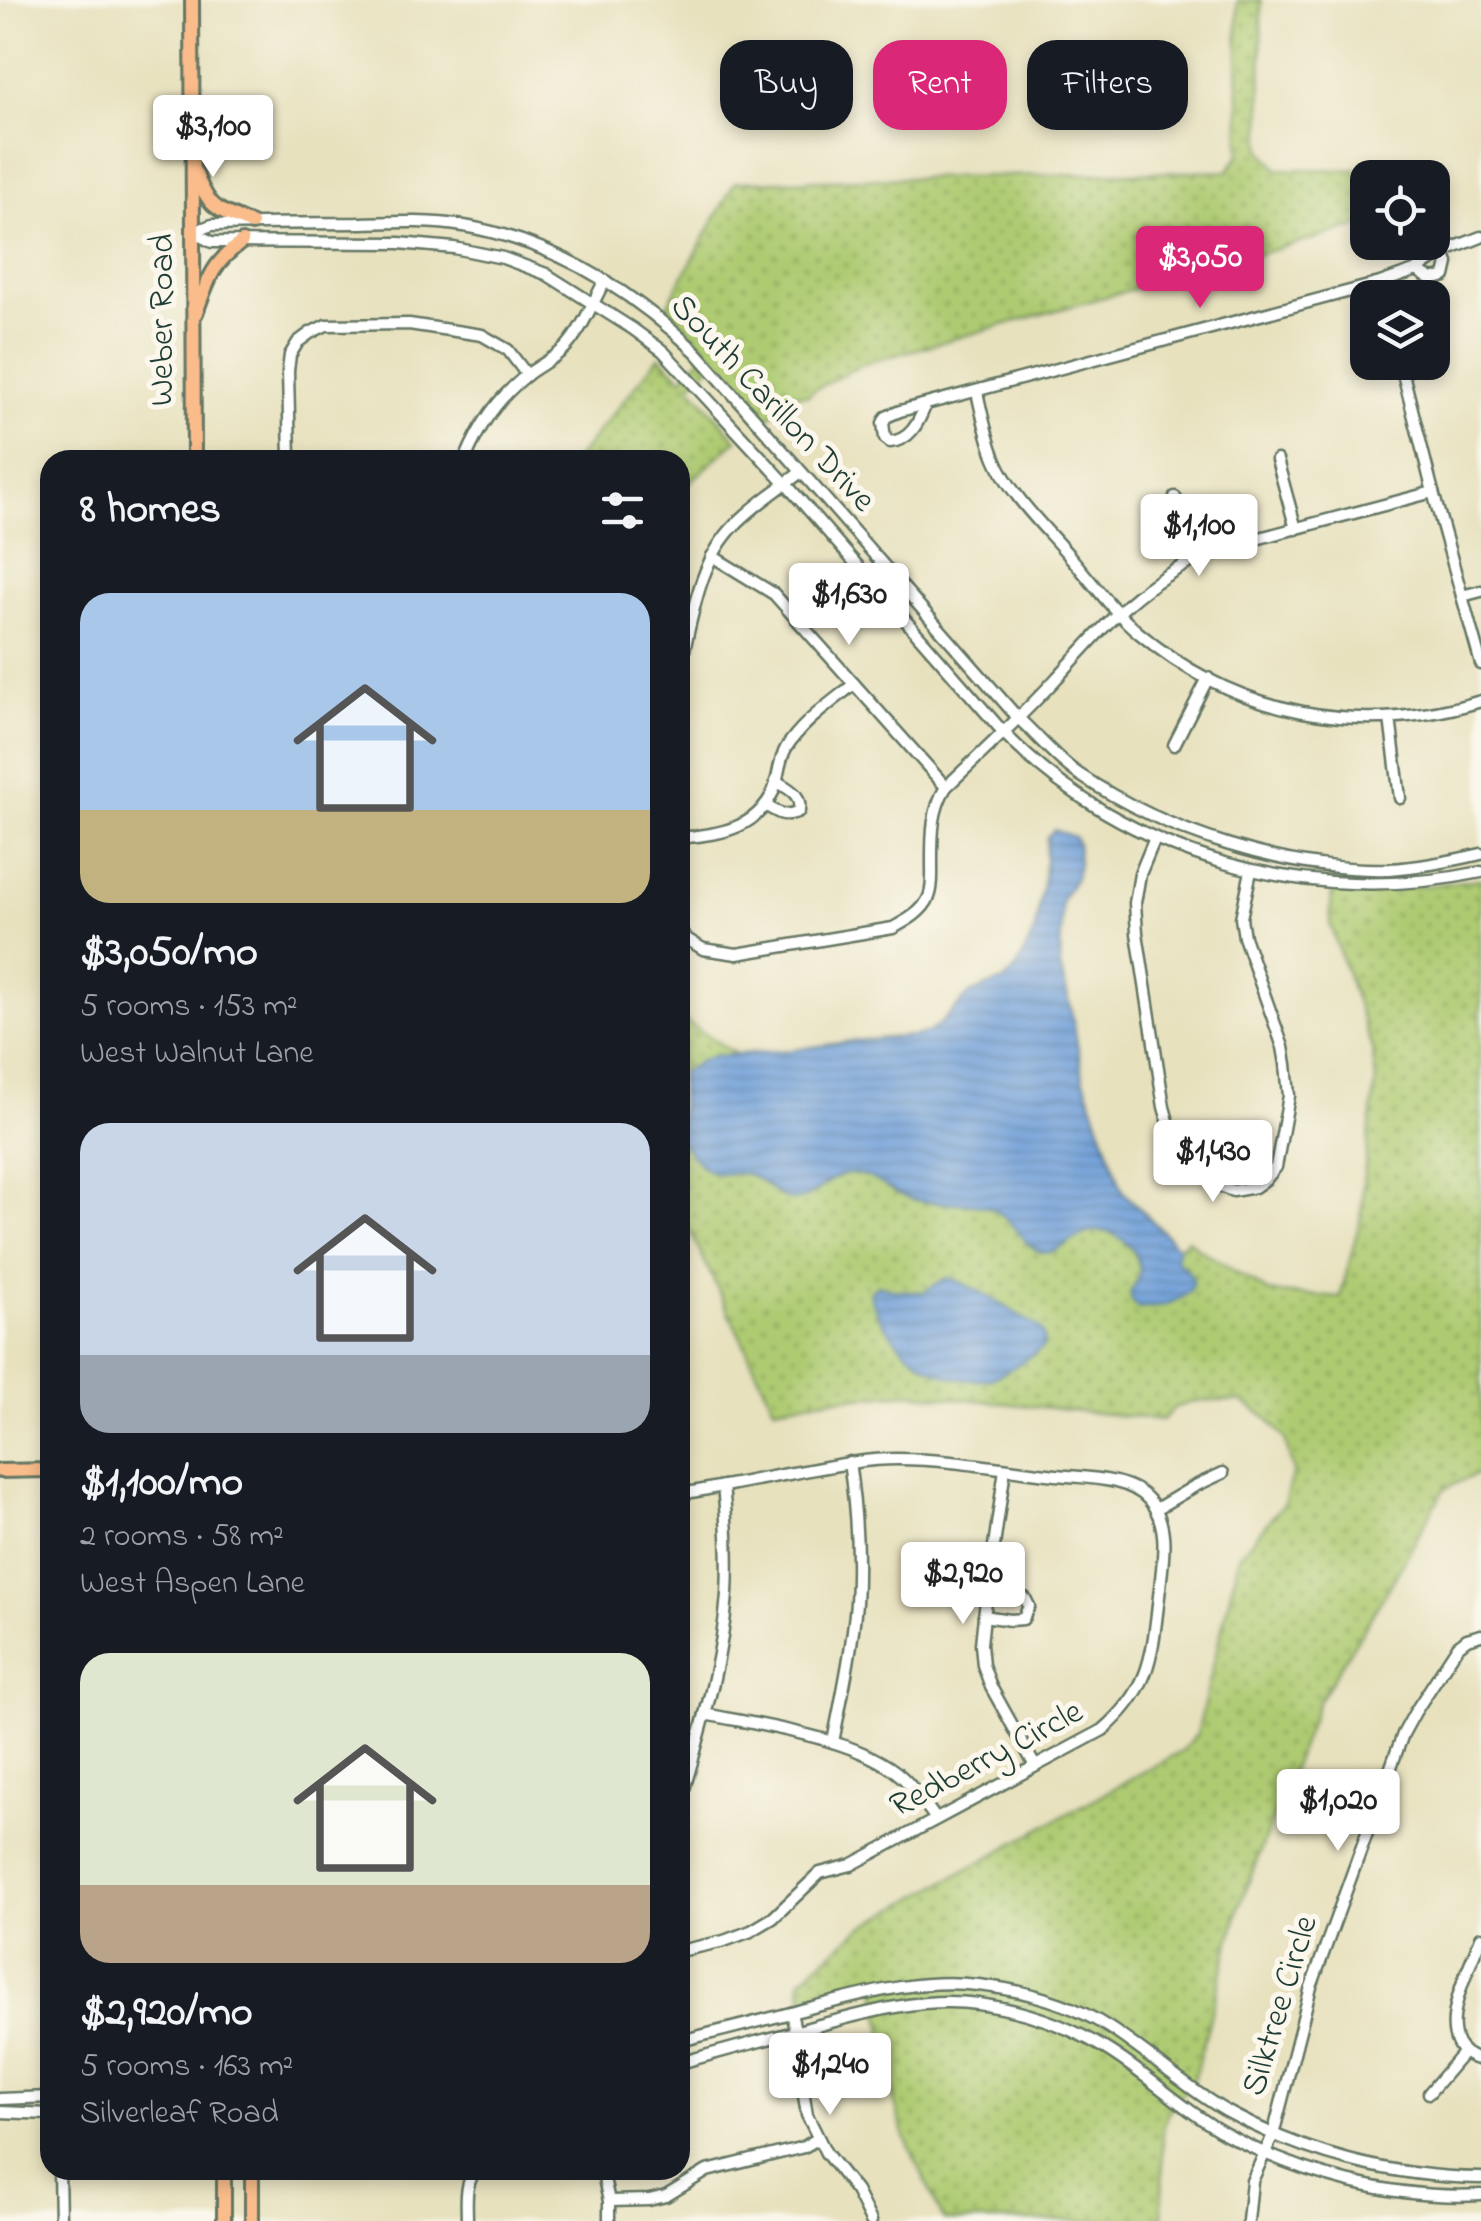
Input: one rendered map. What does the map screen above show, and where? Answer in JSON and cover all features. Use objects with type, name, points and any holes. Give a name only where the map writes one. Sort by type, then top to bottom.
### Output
[{"type":"main road","name":"Weber Road","points":[[192,0],[194,450]]},
{"type":"main road","points":[[192,165],[205,197],[215,208],[252,224]]},
{"type":"main road","points":[[193,320],[210,272],[242,242]]},
{"type":"main road","points":[[0,1471],[40,1470]]},
{"type":"main road","points":[[224,2180],[224,2221]]},
{"type":"main road","points":[[252,2180],[252,2221]]},
{"type":"street","name":"South Carillon Drive","points":[[192,232],[212,225],[252,224],[404,222],[463,226],[526,241],[578,264],[664,322],[696,352],[1018,718],[1076,773],[1136,808],[1209,838],[1298,860],[1356,868],[1392,868],[1438,864],[1481,854]]},
{"type":"street","name":"South Carillon Drive","points":[[192,232],[212,242],[398,243],[454,248],[503,258],[546,274],[663,351],[786,484],[1004,733],[1030,760],[1071,791],[1154,838],[1252,871],[1356,884],[1454,878],[1481,872]]},
{"type":"street","points":[[1450,249],[1481,237]]},
{"type":"street","points":[[1389,280],[1418,270],[1432,260]]},
{"type":"street","points":[[1418,270],[1437,280],[1444,276],[1447,260]]},
{"type":"street","points":[[469,450],[479,427],[499,401],[564,349],[579,330],[605,280]]},
{"type":"street","points":[[925,406],[1350,291]]},
{"type":"street","points":[[291,450],[290,355],[298,342],[326,326],[409,324],[482,334],[508,350],[527,375]]},
{"type":"street","points":[[1405,380],[1481,664]]},
{"type":"street","points":[[977,392],[986,434],[1011,488],[1118,612],[1168,655],[1237,693],[1276,706],[1331,716],[1390,718],[1444,713],[1481,701]]},
{"type":"street","points":[[1277,460],[1296,529]]},
{"type":"street","points":[[690,627],[702,578],[712,556],[736,524],[801,472]]},
{"type":"street","points":[[690,941],[703,949],[737,954],[893,928],[907,920],[930,897],[934,814],[946,788],[1142,590],[1222,548],[1433,492]]},
{"type":"street","points":[[1175,497],[1199,557]]},
{"type":"street","points":[[712,556],[774,594],[946,788]]},
{"type":"street","points":[[1462,596],[1481,591]]},
{"type":"street","points":[[1174,745],[1208,678]]},
{"type":"street","points":[[690,837],[724,833],[750,819],[772,793],[787,746],[854,684]]},
{"type":"street","points":[[1390,718],[1400,798]]},
{"type":"street","points":[[764,805],[782,815],[799,811],[800,799],[776,781]]},
{"type":"street","points":[[1154,838],[1140,874],[1135,902],[1164,1107],[1170,1128],[1210,1180],[1232,1191],[1256,1187],[1276,1166],[1288,1096],[1283,1047],[1240,918],[1252,871]]},
{"type":"street","points":[[690,1492],[849,1462],[895,1459],[1106,1481],[1131,1487],[1148,1497],[1156,1509],[1223,1474]]},
{"type":"street","points":[[832,1742],[856,1603],[856,1524],[849,1462]]},
{"type":"street","points":[[1005,1469],[984,1616],[982,1665],[1035,1766]]},
{"type":"street","points":[[690,1768],[723,1630],[728,1552],[723,1486]]},
{"type":"street","name":"Redberry Circle","points":[[690,1949],[751,1932],[774,1918],[820,1873],[851,1865],[1103,1730],[1128,1706],[1147,1674],[1164,1551],[1156,1509]]},
{"type":"street","points":[[984,1616],[1024,1619],[1030,1606],[1025,1598],[987,1591]]},
{"type":"street","name":"Silktree Circle","points":[[1248,2221],[1252,2181],[1273,2135],[1311,1986],[1403,1734],[1458,1646],[1481,1635]]},
{"type":"street","points":[[705,1714],[832,1742],[878,1760],[900,1775],[936,1819]]},
{"type":"street","points":[[1481,1937],[1453,2018],[1455,2036],[1463,2053],[1481,2060]]},
{"type":"street","points":[[690,2038],[889,1988],[934,1983],[1023,1993],[1066,2007],[1105,2026],[1185,2085],[1273,2135],[1328,2156],[1379,2167],[1431,2176],[1481,2178]]},
{"type":"street","points":[[690,2059],[893,2006],[974,2003],[1067,2027],[1109,2050],[1180,2105],[1225,2133],[1300,2166],[1356,2183],[1408,2192],[1481,2196]]},
{"type":"street","points":[[792,2013],[804,2068],[807,2115],[826,2154],[856,2191],[870,2221]]},
{"type":"street","points":[[1429,2093],[1463,2053]]},
{"type":"street","points":[[0,2100],[40,2098]]},
{"type":"street","points":[[0,2112],[40,2114]]},
{"type":"street","points":[[609,2201],[666,2196],[708,2171],[804,2147],[818,2139]]},
{"type":"street","points":[[60,2180],[60,2221]]},
{"type":"street","points":[[467,2221],[469,2180]]},
{"type":"street","points":[[604,2180],[608,2221]]},
{"type":"green space","points":[[1237,0],[1261,0],[1262,150],[1277,169],[1350,170],[1350,229],[863,364],[808,395],[792,394],[768,418],[717,360],[690,385],[737,440],[690,482],[690,450],[583,450],[660,356],[682,378],[708,350],[667,306],[735,182],[1228,171],[1240,154]]},
{"type":"green space","points":[[1054,830],[1074,837],[1077,843],[1075,878],[1062,899],[1060,967],[1083,1077],[1123,1192],[1178,1247],[1188,1239],[1268,1292],[1340,1298],[1362,1213],[1376,1080],[1372,1048],[1330,924],[1332,889],[1389,890],[1481,879],[1481,1472],[1444,1489],[1318,1702],[1240,1904],[1194,2078],[1168,2112],[1163,2129],[1162,2221],[944,2221],[904,2135],[894,2100],[875,1981],[803,1997],[800,1980],[862,1927],[1183,1750],[1197,1734],[1239,1556],[1284,1503],[1293,1472],[1285,1439],[1266,1417],[1242,1401],[1197,1401],[1176,1407],[1162,1420],[909,1393],[774,1407],[690,1231],[690,1024],[736,1054],[929,1032],[971,993],[1005,980],[1017,968],[1035,930],[1047,837]]},
{"type":"water","points":[[1054,830],[1074,837],[1077,843],[1075,878],[1062,899],[1060,967],[1083,1077],[1123,1192],[1178,1247],[1176,1260],[1192,1279],[1187,1293],[1163,1305],[1138,1308],[1132,1301],[1130,1293],[1139,1276],[1138,1261],[1123,1240],[1109,1233],[1086,1233],[1057,1249],[1039,1251],[988,1207],[916,1200],[858,1174],[842,1175],[811,1195],[791,1200],[750,1175],[706,1169],[690,1154],[690,1068],[702,1060],[915,1036],[940,1024],[971,993],[1005,980],[1017,968],[1035,930],[1047,837]]},
{"type":"water","points":[[946,1278],[982,1293],[1038,1327],[1044,1336],[1043,1347],[988,1379],[949,1376],[914,1357],[886,1327],[869,1292],[878,1285],[924,1292]]}]
